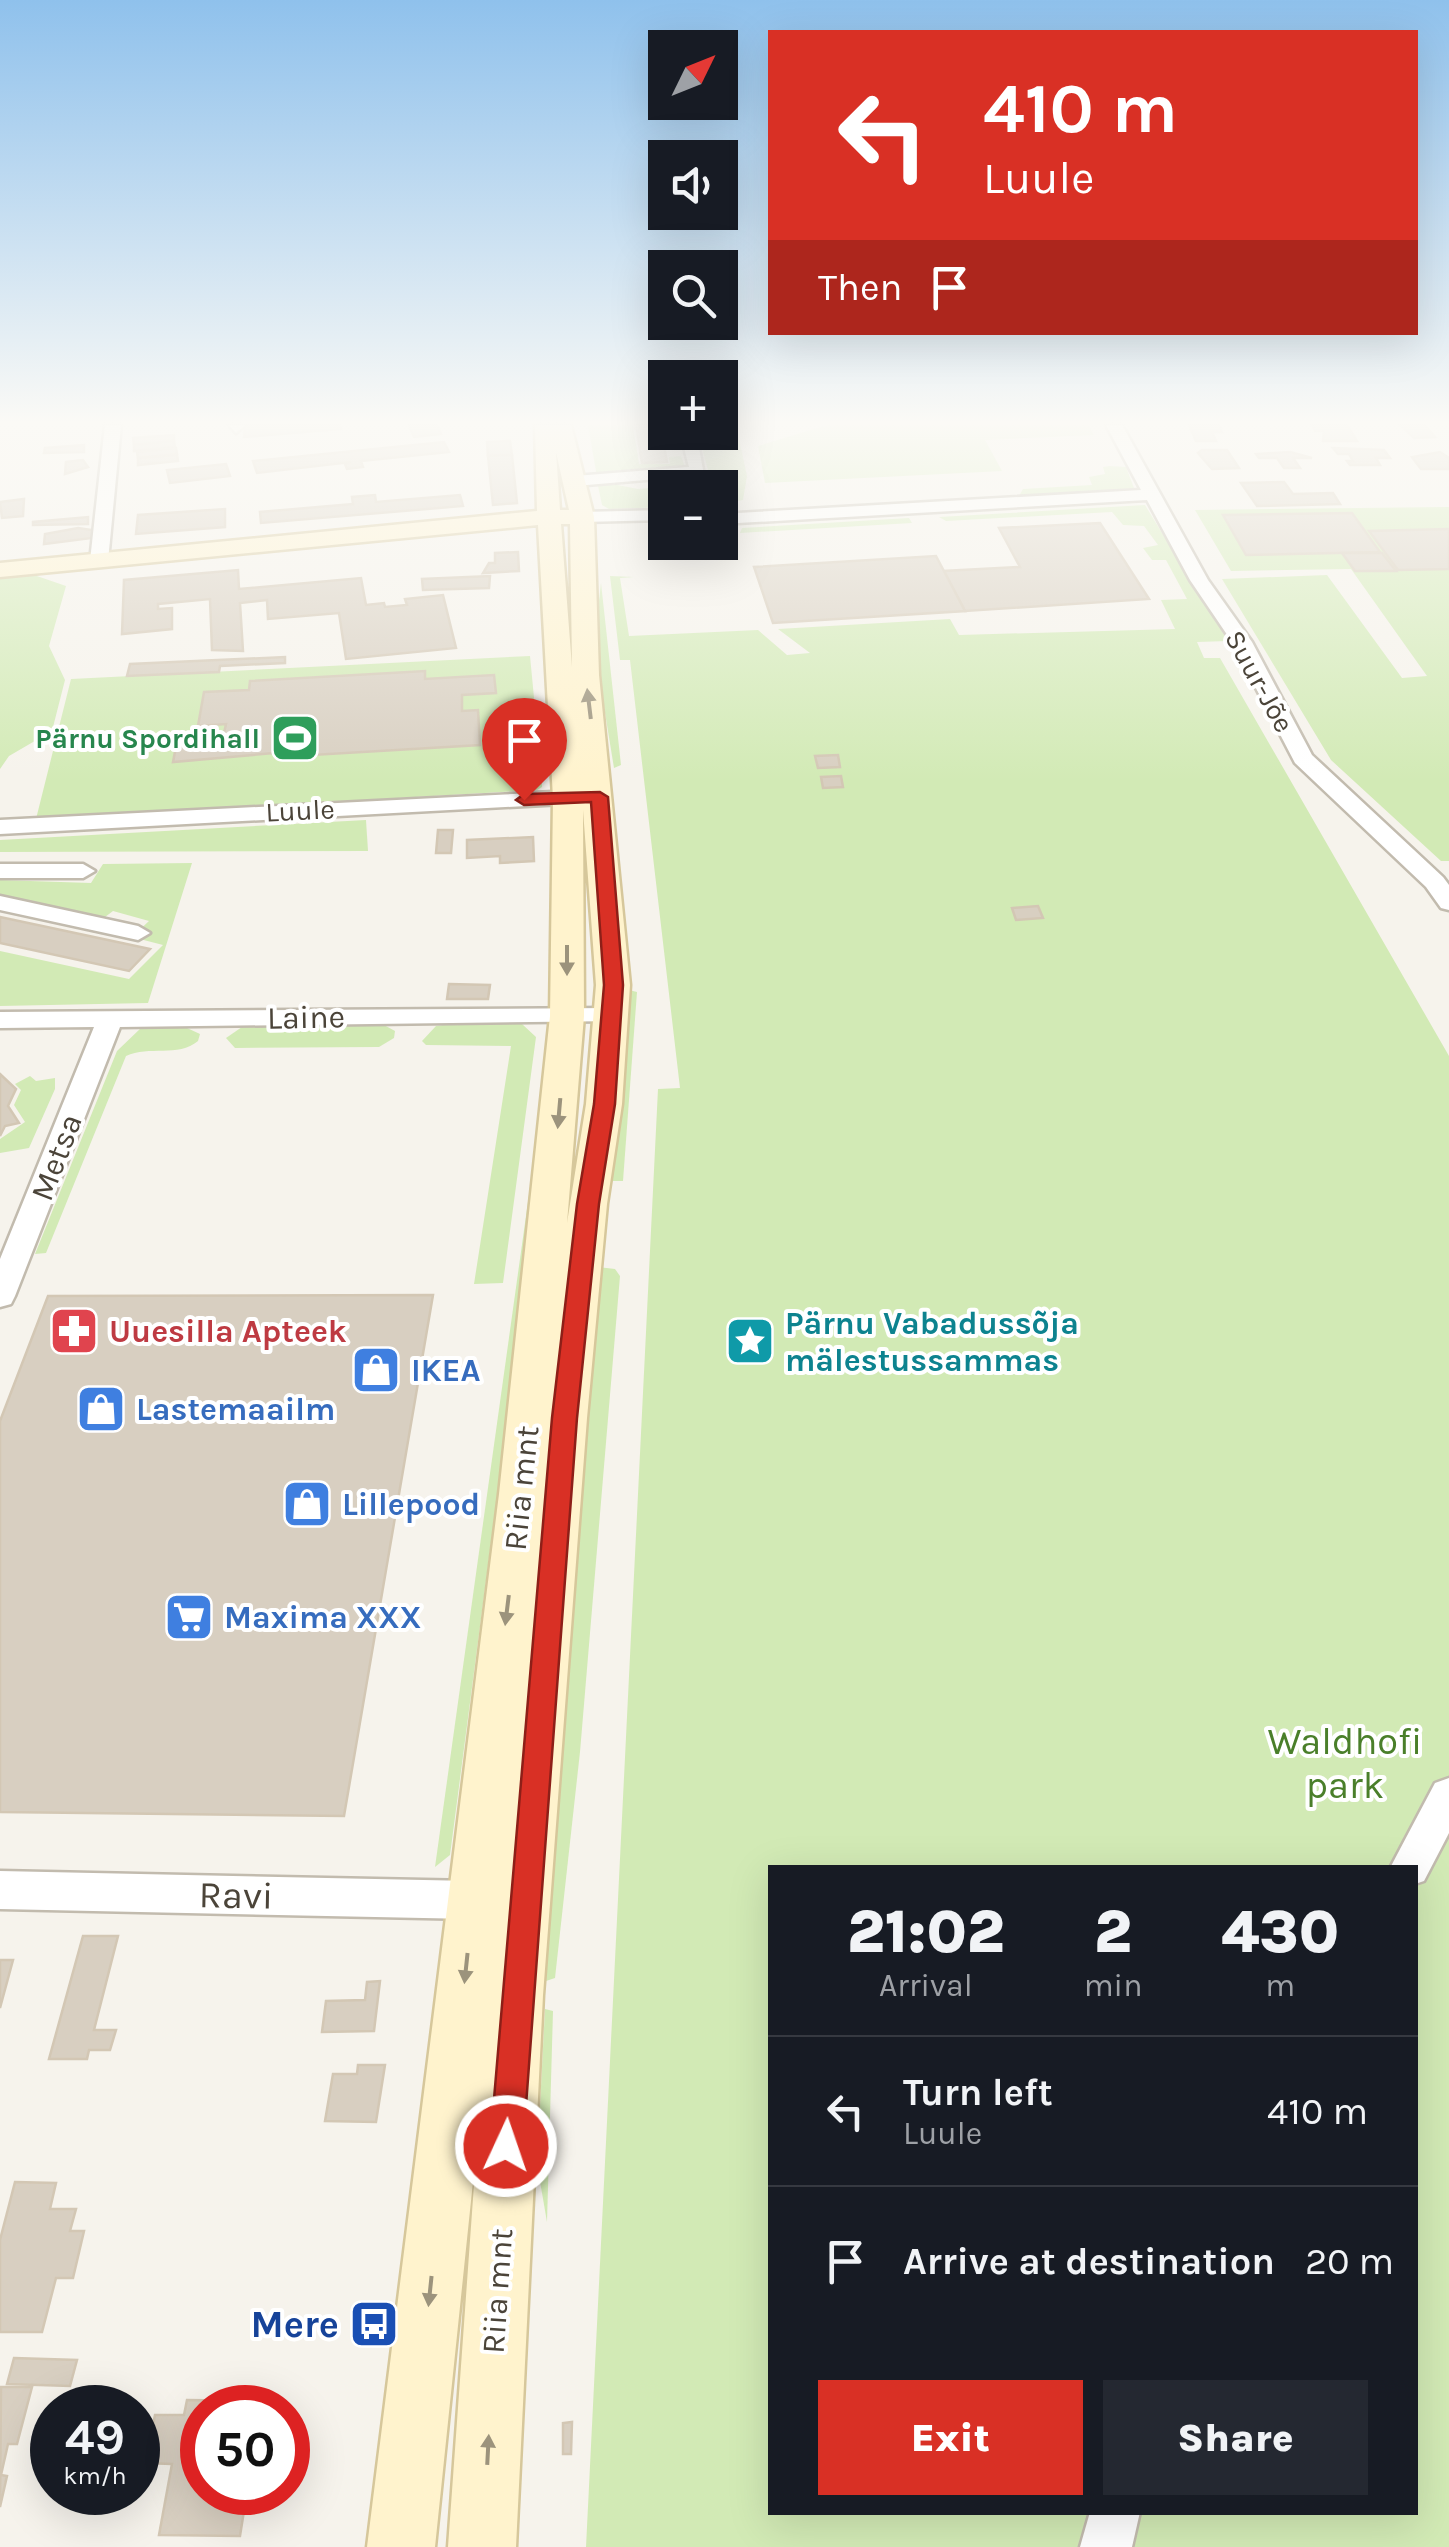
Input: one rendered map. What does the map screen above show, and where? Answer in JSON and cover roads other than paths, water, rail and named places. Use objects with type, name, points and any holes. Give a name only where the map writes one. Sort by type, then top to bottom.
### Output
[{"type":"main road","points":[[0,570],[265,544]]},
{"type":"main road","points":[[99,561],[142,562],[322,544]]},
{"type":"main road","name":"Riia mnt","points":[[401,2547],[521,1494],[589,1016],[613,985],[584,798],[552,544]]},
{"type":"main road","name":"Riia mnt","points":[[482,2547],[515,1994],[565,1418],[589,1016],[583,544]]},
{"type":"street","points":[[99,561],[101,544]]},
{"type":"street","name":"Suur-Jõe","points":[[1179,544],[1242,642],[1302,758],[1435,882],[1449,903]]},
{"type":"street","name":"Luule","points":[[0,826],[584,798]]},
{"type":"street","points":[[0,871],[83,871]]},
{"type":"street","points":[[0,903],[138,933]]},
{"type":"street","name":"Laine","points":[[0,1020],[589,1016]]},
{"type":"street","name":"Metsa","points":[[0,1296],[110,1019]]},
{"type":"street","points":[[0,1222],[30,1223]]},
{"type":"street","points":[[1412,1865],[1449,1795]]},
{"type":"street","name":"Ravi","points":[[0,1890],[472,1900]]},
{"type":"street","points":[[1106,2547],[1115,2515]]},
{"type":"place","name":"Pärnu Spordihall","points":[[295,738]]},
{"type":"place","name":"Uuesilla Apteek","points":[[74,1331]]},
{"type":"place","name":"Pärnu Vabadussõja mälestussammas","points":[[750,1341]]},
{"type":"place","name":"IKEA","points":[[376,1370]]},
{"type":"place","name":"Lastemaailm","points":[[101,1409]]},
{"type":"place","name":"Lillepood","points":[[307,1504]]},
{"type":"place","name":"Maxima XXX","points":[[189,1617]]},
{"type":"place","name":"Mere","points":[[374,2324]]},
{"type":"park label","name":"Waldhofi park","points":[[1345,1763]]}]
